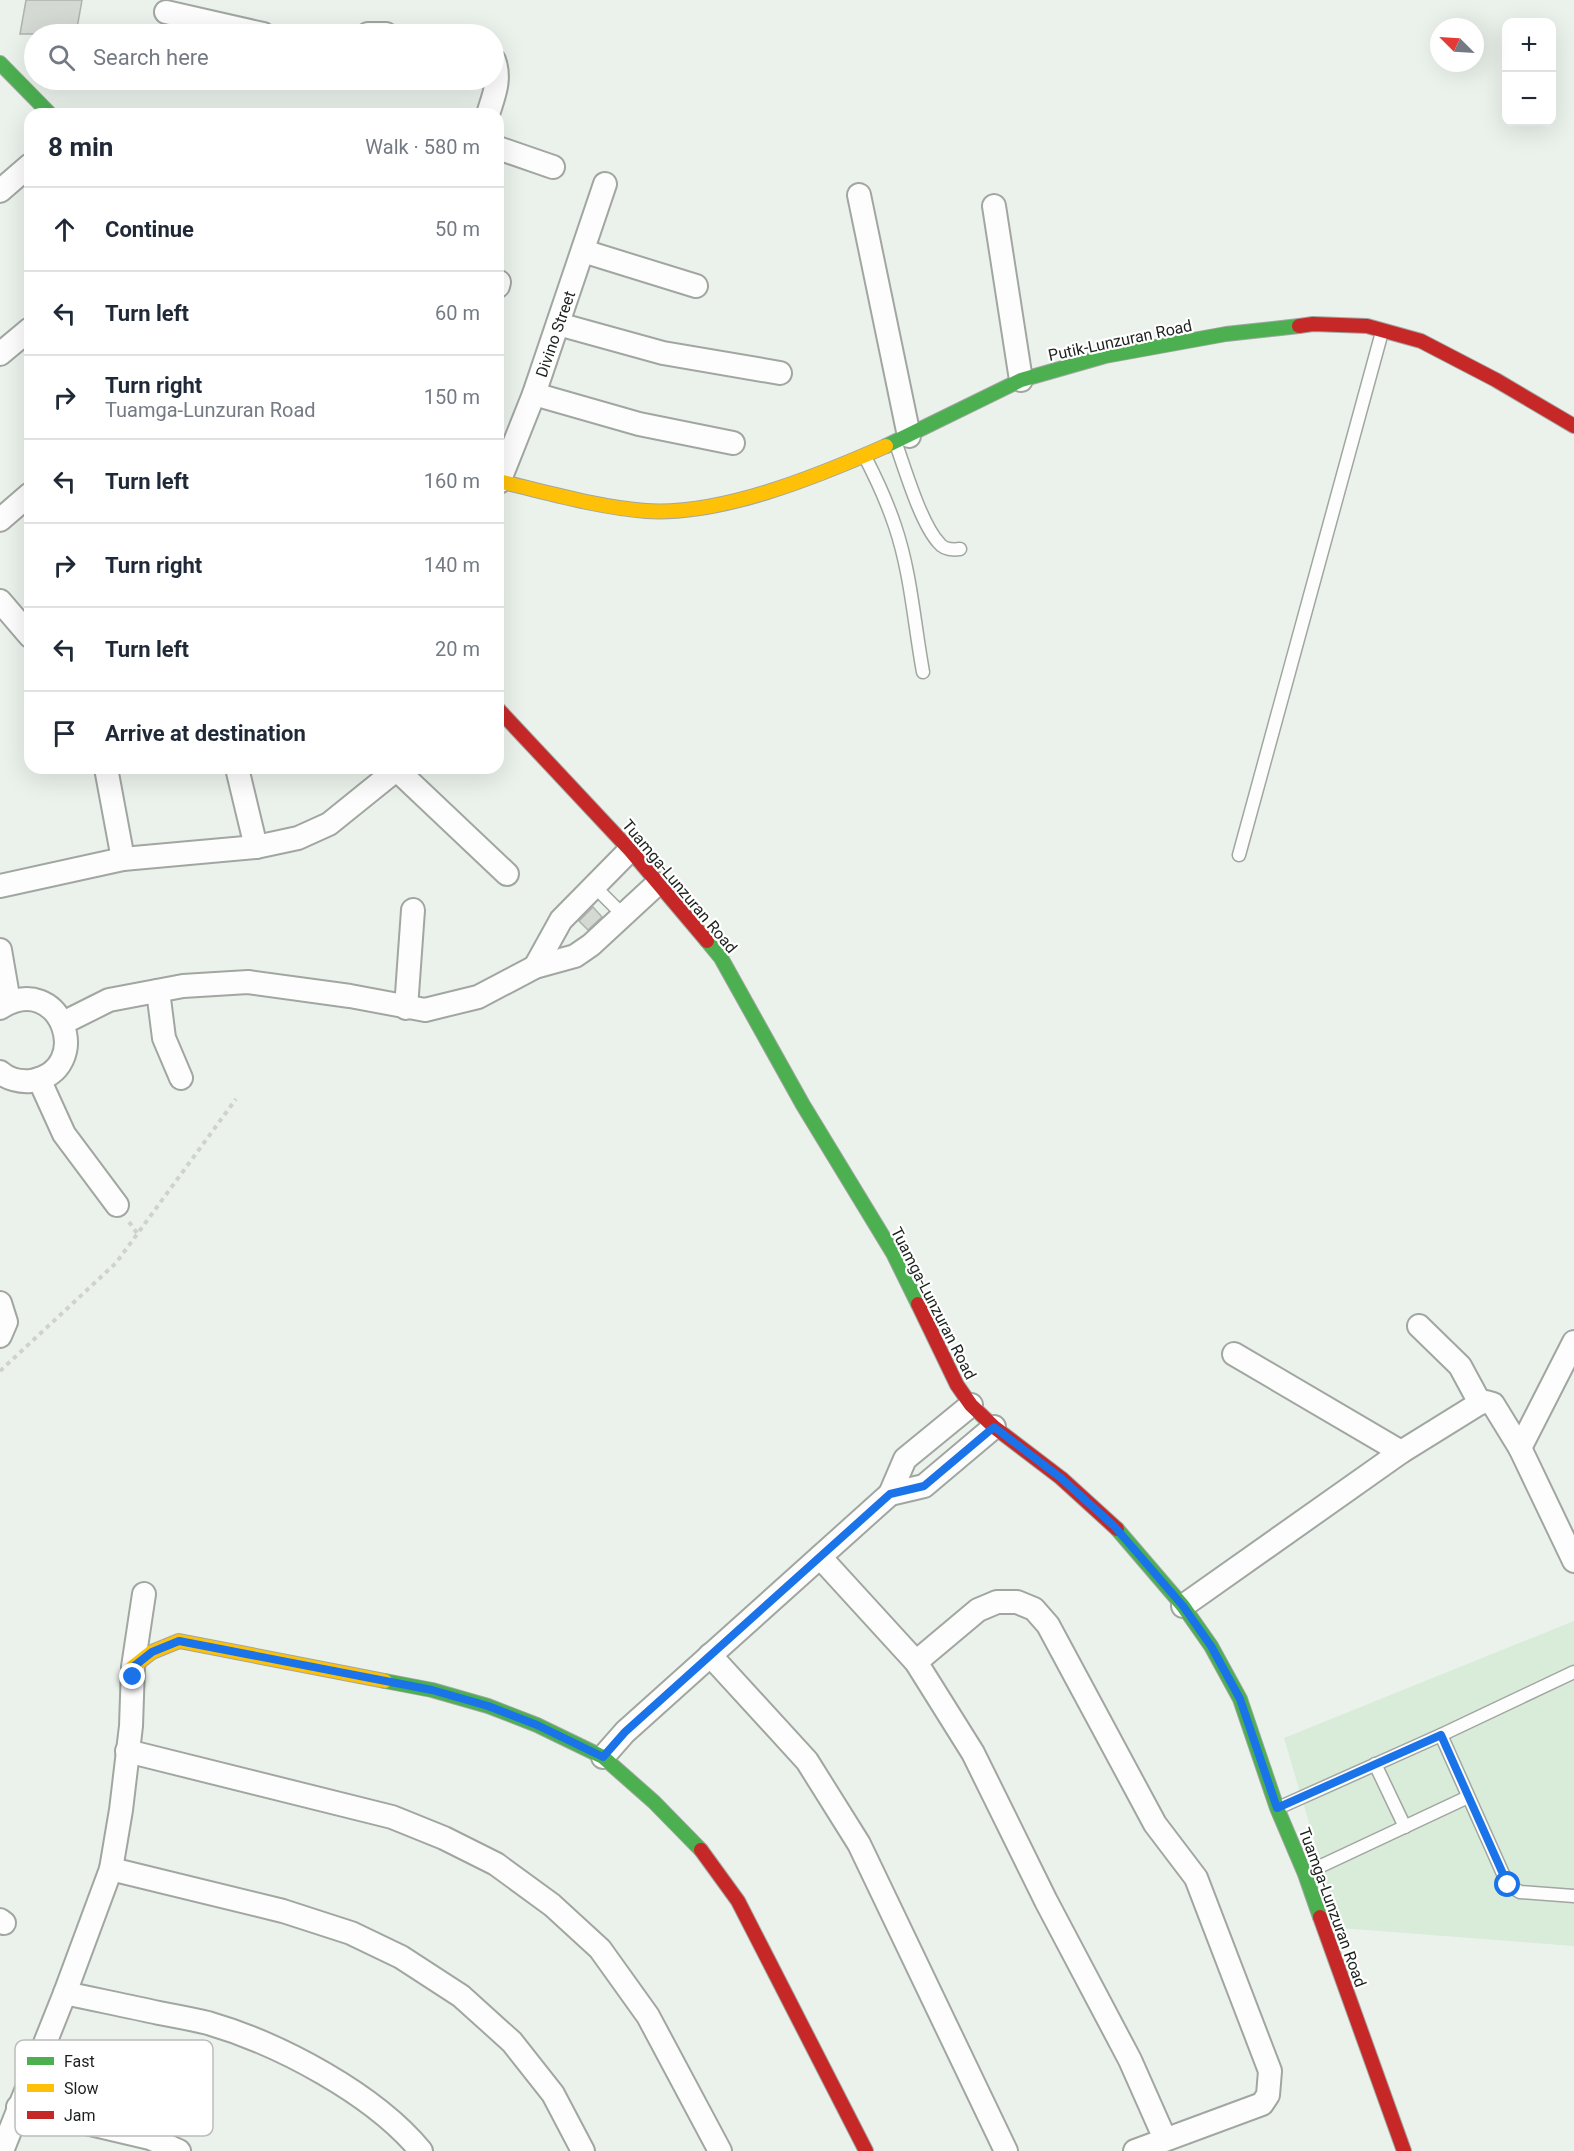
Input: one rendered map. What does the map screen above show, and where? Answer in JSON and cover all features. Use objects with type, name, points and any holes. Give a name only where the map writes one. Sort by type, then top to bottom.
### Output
[{"type":"street","points":[[166,12],[219,24]]},
{"type":"street","points":[[0,63],[24,87]]},
{"type":"street","points":[[26,90],[44,108]]},
{"type":"street","points":[[490,108],[496,90]]},
{"type":"street","points":[[504,150],[553,167]]},
{"type":"street","points":[[0,191],[24,170]]},
{"type":"street","name":"Divino Street","points":[[504,468],[534,394],[605,184]]},
{"type":"street","points":[[859,195],[902,439]]},
{"type":"street","points":[[994,206],[1021,380]]},
{"type":"street","points":[[583,251],[696,286]]},
{"type":"street","points":[[558,324],[663,353],[780,373]]},
{"type":"street","name":"Putik-Lunzuran Road","points":[[504,484],[604,505],[647,511],[697,509],[748,498],[864,456],[1021,380],[1105,356],[1226,334],[1313,324],[1367,326],[1421,341],[1496,380],[1574,426]]},
{"type":"street","points":[[0,354],[24,334]]},
{"type":"street","points":[[534,394],[639,424],[733,444]]},
{"type":"street","points":[[0,520],[24,499]]},
{"type":"street","points":[[0,601],[24,629]]},
{"type":"street","name":"Tuamga-Lunzuran Road","points":[[504,715],[630,850],[721,958],[803,1105],[893,1253],[957,1385],[971,1405],[994,1427],[1061,1478],[1114,1526],[1183,1606],[1211,1646],[1240,1699],[1277,1808],[1305,1874],[1404,2151]]},
{"type":"street","points":[[107,774],[123,859]]},
{"type":"street","points":[[238,774],[256,848]]},
{"type":"street","points":[[0,886],[123,859],[256,848],[298,838],[329,824],[389,774]]},
{"type":"street","points":[[400,774],[507,874]]},
{"type":"street","points":[[535,967],[556,926],[630,850]]},
{"type":"street","points":[[63,1023],[109,1000],[183,986],[248,982],[350,996],[425,1010],[478,997],[535,967],[574,956],[591,945],[657,884]]},
{"type":"street","points":[[406,1008],[413,910]]},
{"type":"street","points":[[0,950],[5,1005],[22,999],[46,1004],[56,1012],[63,1023],[66,1036],[65,1050],[60,1062],[51,1072],[39,1079],[14,1080],[0,1072]]},
{"type":"street","points":[[158,991],[164,1038],[181,1078]]},
{"type":"street","points":[[39,1079],[64,1134],[117,1205]]},
{"type":"street","points":[[0,1303],[6,1322],[0,1336]]},
{"type":"street","points":[[1419,1326],[1460,1366],[1480,1403]]},
{"type":"street","points":[[1520,1448],[1574,1342]]},
{"type":"street","points":[[1234,1354],[1401,1452]]},
{"type":"street","points":[[1183,1606],[1401,1452],[1480,1403],[1486,1402],[1493,1404],[1520,1448],[1574,1562]]},
{"type":"street","points":[[603,1757],[625,1732],[890,1494],[905,1459],[971,1405]]},
{"type":"street","points":[[890,1494],[924,1486],[994,1427]]},
{"type":"street","points":[[820,1557],[916,1662],[973,1753],[1046,1901],[1130,2060],[1166,2139]]},
{"type":"street","points":[[46,2040],[111,1869],[122,1810],[131,1726],[133,1667],[144,1594]]},
{"type":"street","points":[[916,1662],[978,1610],[997,1602],[1017,1602],[1034,1609],[1048,1625],[1155,1824],[1196,1878],[1270,2071],[1268,2095],[1262,2104],[1136,2151]]},
{"type":"street","points":[[133,1667],[152,1652],[179,1641],[432,1690],[477,1702],[537,1725],[603,1757],[654,1802],[698,1846],[738,1901],[866,2151]]},
{"type":"street","points":[[710,1655],[807,1761],[859,1844],[1006,2151]]},
{"type":"street","points":[[127,1751],[392,1817],[444,1838],[496,1864],[552,1905],[600,1949],[648,2016],[720,2151]]},
{"type":"street","points":[[111,1869],[283,1911],[351,1934],[401,1957],[461,1996],[512,2042],[553,2094],[583,2151]]},
{"type":"street","points":[[65,1993],[208,2023],[258,2041],[309,2066],[361,2096],[411,2139],[421,2151]]},
{"type":"street","points":[[2,2151],[15,2115]]},
{"type":"street","points":[[141,2136],[179,2151]]},
{"type":"lane","points":[[1239,855],[1382,330]]},
{"type":"lane","points":[[902,439],[919,507],[930,530],[939,544],[947,549],[960,549]]},
{"type":"lane","points":[[864,456],[884,493],[896,528],[912,595],[923,672]]},
{"type":"lane","points":[[594,886],[623,915]]},
{"type":"lane","points":[[1277,1808],[1441,1735],[1574,1672]]},
{"type":"lane","points":[[1441,1735],[1508,1885],[1520,1893],[1574,1896]]},
{"type":"lane","points":[[1375,1764],[1405,1827]]},
{"type":"lane","points":[[1305,1874],[1468,1797]]},
{"type":"path","points":[[0,1371],[116,1263],[236,1099]]},
{"type":"green space","points":[[1574,1621],[1574,1946],[1340,1928],[1284,1738]]},
{"type":"building","points":[[26,0],[82,0],[78,24],[24,24],[24,34],[20,34]]},
{"type":"building","points":[[593,907],[602,917],[588,930],[579,921]]},
{"type":"traffic: fast","points":[[0,63],[24,87]]},
{"type":"traffic: fast","points":[[26,90],[44,108]]},
{"type":"traffic: fast","points":[[886,446],[1021,380],[1105,356],[1226,334],[1299,326]]},
{"type":"traffic: fast","points":[[707,941],[721,958],[803,1105],[893,1253],[918,1304]]},
{"type":"traffic: fast","points":[[1117,1529],[1183,1606],[1211,1646],[1240,1699],[1277,1808],[1305,1874],[1320,1917]]},
{"type":"traffic: fast","points":[[385,1681],[432,1690],[488,1706],[537,1725],[603,1757],[654,1802],[701,1850]]},
{"type":"traffic: slow","points":[[504,482],[609,506],[646,511],[675,511],[737,501],[769,492],[830,470],[886,446]]},
{"type":"traffic: slow","points":[[133,1667],[152,1652],[179,1641],[385,1681]]},
{"type":"traffic: jam","points":[[1299,326],[1313,324],[1367,326],[1421,341],[1496,380],[1574,426]]},
{"type":"traffic: jam","points":[[504,715],[630,850],[707,941]]},
{"type":"traffic: jam","points":[[918,1304],[957,1385],[971,1405],[994,1427],[1061,1478],[1117,1529]]},
{"type":"traffic: jam","points":[[701,1850],[738,1901],[866,2151]]},
{"type":"traffic: jam","points":[[1320,1917],[1404,2151]]},
{"type":"route","points":[[133,1677],[133,1667],[152,1652],[179,1641],[432,1690],[488,1706],[537,1725],[603,1757],[625,1732],[890,1494],[924,1486],[994,1427],[1061,1478],[1114,1526],[1183,1606],[1211,1646],[1240,1699],[1277,1808],[1441,1735],[1508,1885]]}]
